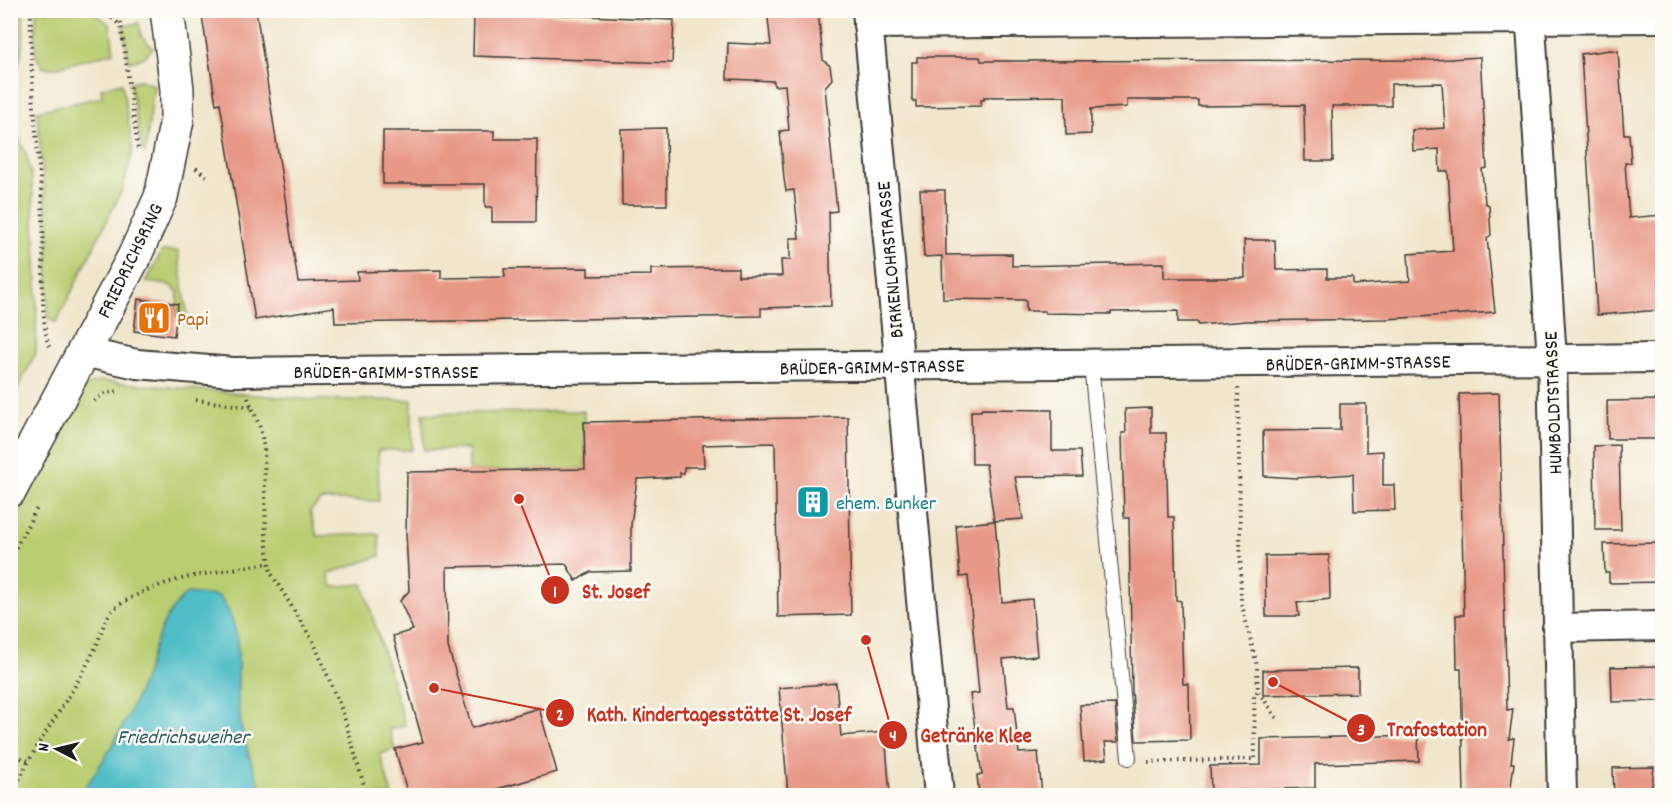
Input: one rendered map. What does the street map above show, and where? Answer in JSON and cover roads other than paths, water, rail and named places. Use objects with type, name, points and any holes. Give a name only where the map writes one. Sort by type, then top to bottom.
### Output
[{"type":"street","name":"FRIEDRICHSRING","points":[[10,490],[77,397],[83,352],[135,255],[166,178],[177,120],[177,89],[167,10]]},
{"type":"street","points":[[868,17],[1530,15],[1662,18]]},
{"type":"street","name":"HUMBOLDTSTRASSE","points":[[1530,15],[1552,360],[1562,795]]},
{"type":"street","name":"BIRKENLOHRSTRASSE","points":[[868,17],[898,366],[939,795]]},
{"type":"street","name":"BRÜDER-GRIMM-STRASSE","points":[[83,352],[137,364],[233,372],[1662,358]]},
{"type":"street","points":[[1557,628],[1662,626]]},
{"type":"lane","points":[[1091,364],[1129,758]]},
{"type":"water","name":"Friedrichsweiher","points":[[187,593],[219,596],[234,624],[238,652],[240,722],[264,795],[79,795],[124,724],[138,694],[165,622]]},
{"type":"place","name":"Papi","points":[[154,318]]},
{"type":"place","name":"St. Josef","points":[[519,499]]},
{"type":"place","name":"ehem. Bunker","points":[[813,502]]},
{"type":"place","name":"Getränke Klee","points":[[866,640]]},
{"type":"place","name":"Trafostation","points":[[1273,682]]},
{"type":"place","name":"Kath. Kindertagesstätte St. Josef","points":[[434,688]]}]
